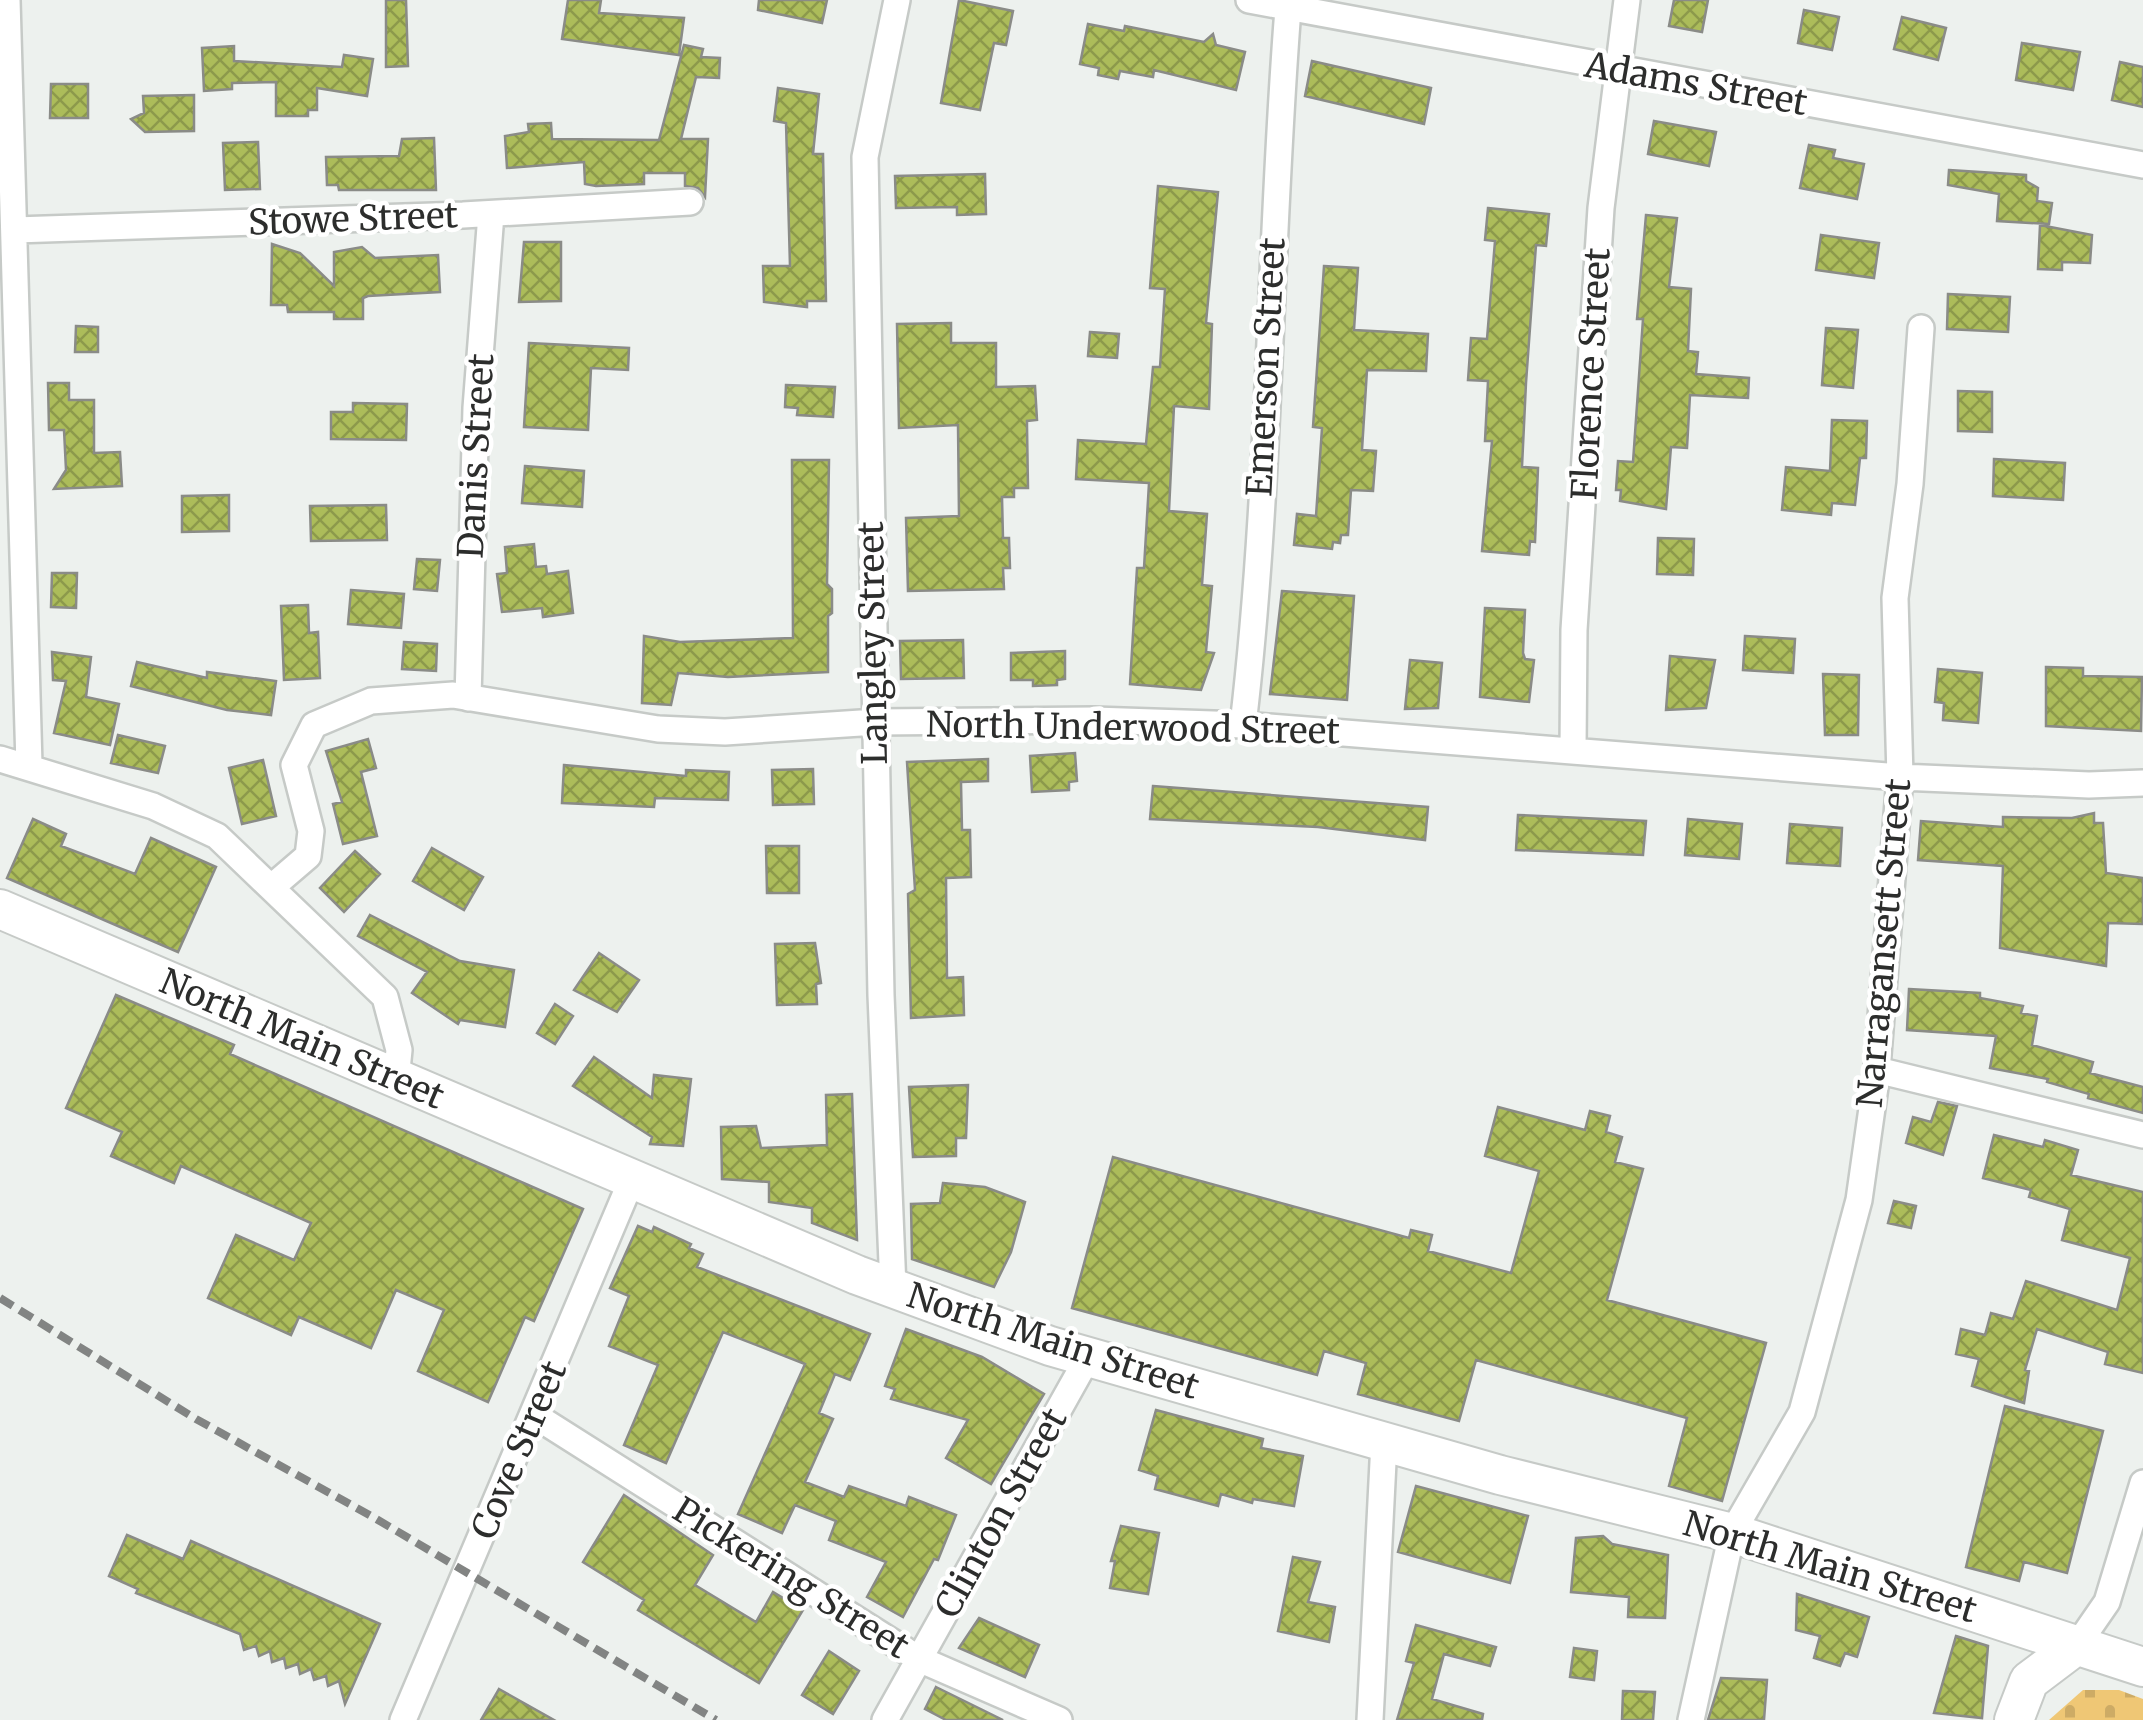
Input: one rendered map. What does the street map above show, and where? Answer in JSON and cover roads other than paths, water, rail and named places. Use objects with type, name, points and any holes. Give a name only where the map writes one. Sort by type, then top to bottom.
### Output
[{"type":"main road","name":"North Main Street","points":[[0,909],[893,1288],[1087,1359],[1732,1533],[2143,1666]]},
{"type":"main road","points":[[2014,1720],[2030,1681],[2078,1644]]},
{"type":"street","points":[[7,0],[29,765]]},
{"type":"street","name":"Langley Street","points":[[893,1288],[886,1185],[865,157],[897,0]]},
{"type":"street","name":"Adams Street","points":[[1249,0],[2143,165]]},
{"type":"street","name":"Florence Street","points":[[1573,749],[1574,630],[1600,208],[1627,0]]},
{"type":"street","name":"Emerson Street","points":[[1243,725],[1268,392],[1276,160],[1288,8]]},
{"type":"street","name":"Stowe Street","points":[[15,230],[491,214],[690,202]]},
{"type":"street","name":"Danis Street","points":[[468,698],[476,408],[491,214]]},
{"type":"street","name":"Narragansett Street","points":[[1692,1720],[1732,1533],[1802,1412],[1859,1200],[1877,1070],[1900,777],[1896,598],[1910,484],[1921,328]]},
{"type":"street","name":"North Underwood Street","points":[[273,886],[308,856],[312,832],[294,765],[314,725],[371,701],[468,698],[658,729],[725,732],[876,722],[1094,720],[1243,725],[1900,777],[2089,785],[2143,782]]},
{"type":"street","points":[[0,758],[154,806],[217,836],[385,997],[396,1027],[396,1080]]},
{"type":"street","points":[[1877,1070],[2143,1135]]},
{"type":"street","name":"Cove Street","points":[[403,1720],[632,1179]]},
{"type":"street","name":"Clinton Street","points":[[885,1720],[1087,1359]]},
{"type":"street","name":"Pickering Street","points":[[534,1415],[919,1660],[1059,1720]]},
{"type":"street","points":[[1370,1720],[1384,1442]]},
{"type":"street","points":[[2078,1644],[2107,1602],[2143,1483]]},
{"type":"railway","points":[[0,1298],[196,1419],[373,1517],[716,1720]]}]
